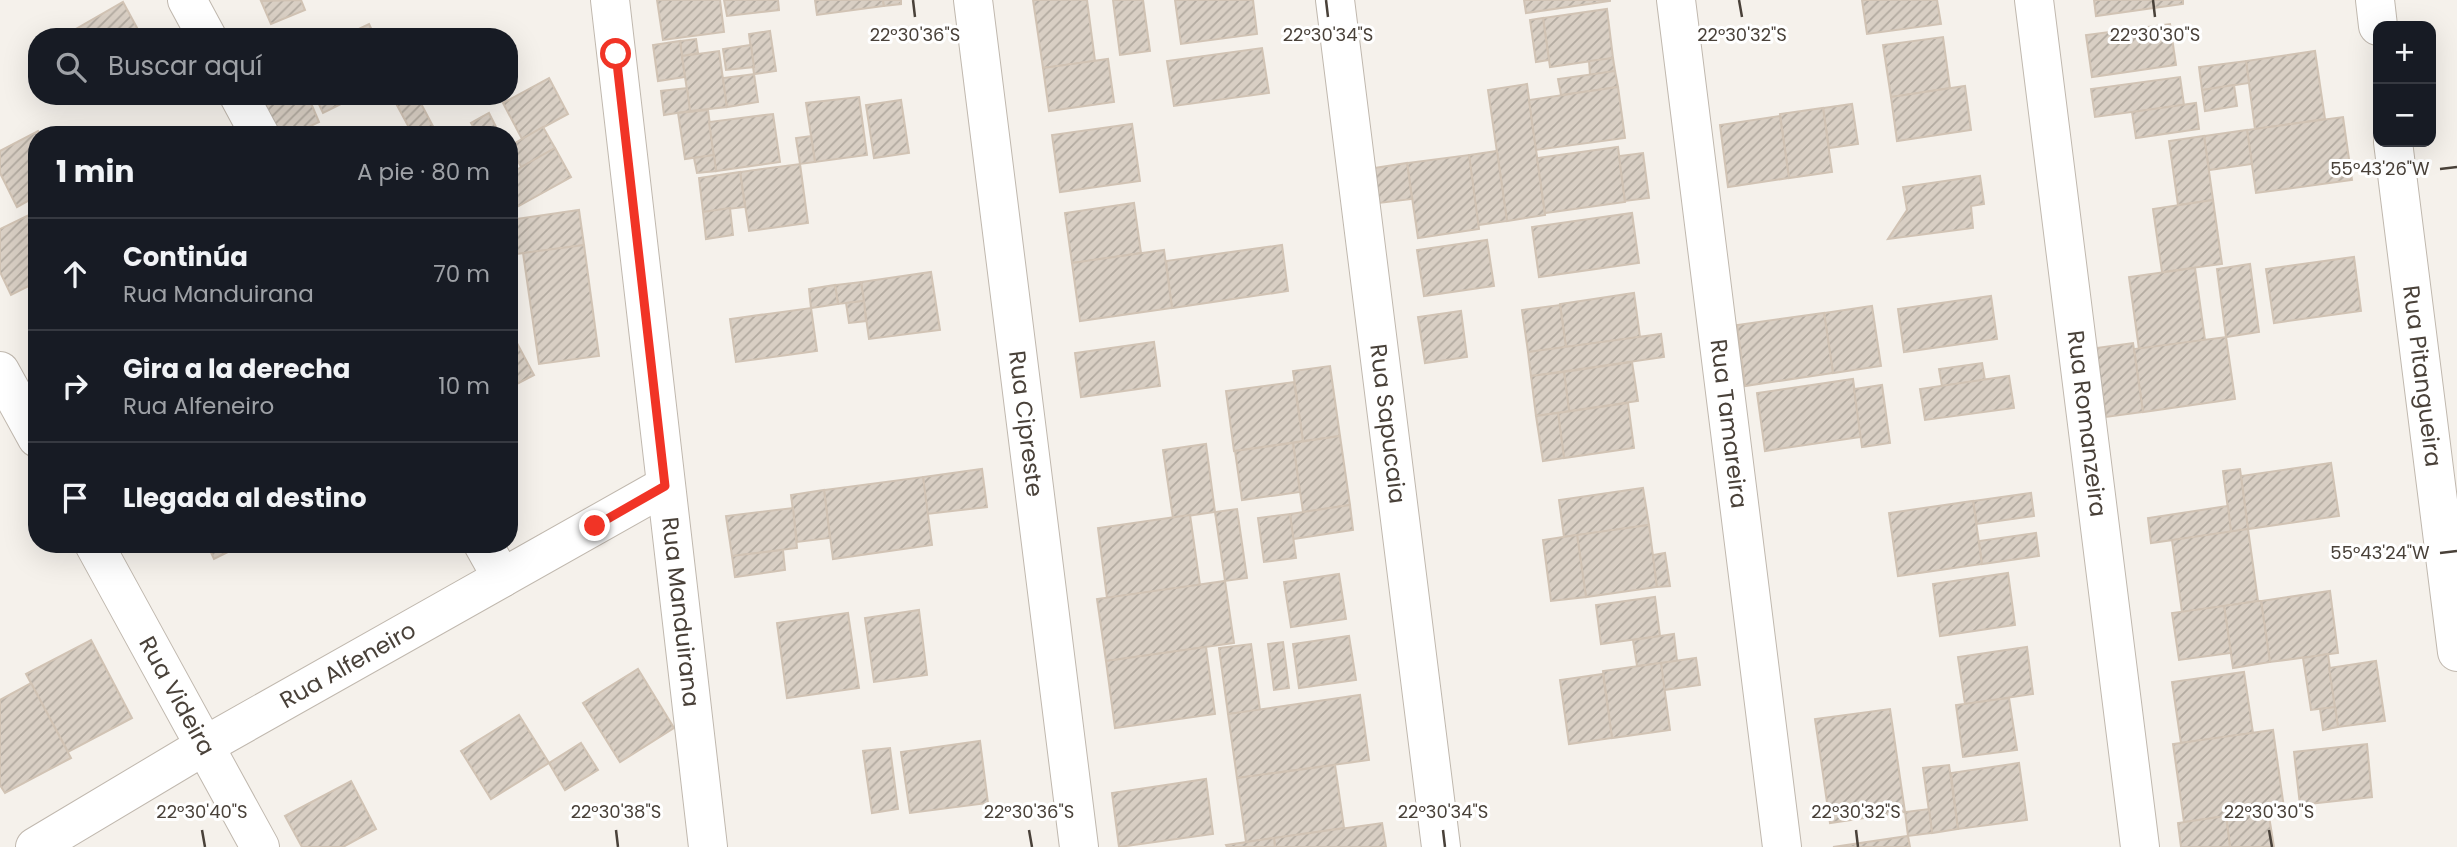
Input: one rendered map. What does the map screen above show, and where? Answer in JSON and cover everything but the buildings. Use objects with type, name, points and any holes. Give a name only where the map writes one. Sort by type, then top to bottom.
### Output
[{"type":"street","points":[[187,0],[202,28]]},
{"type":"street","name":"Rua Manduirana","points":[[610,0],[708,847]]},
{"type":"street","name":"Rua Cipreste","points":[[973,0],[1079,847]]},
{"type":"street","name":"Rua Sapucaia","points":[[1335,0],[1441,847]]},
{"type":"street","name":"Rua Tamareira","points":[[1676,0],[1782,847]]},
{"type":"street","name":"Rua Romanzeira","points":[[2034,0],[2140,847]]},
{"type":"street","points":[[2375,0],[2377,21]]},
{"type":"street","points":[[245,105],[255,126]]},
{"type":"street","name":"Rua Pitangueira","points":[[2394,147],[2457,652]]},
{"type":"street","points":[[0,371],[28,422]]},
{"type":"street","name":"Rua Alfeneiro","points":[[35,847],[204,746],[665,486]]},
{"type":"street","name":"Rua Videira","points":[[99,553],[260,847]]},
{"type":"street","points":[[488,553],[502,578]]},
{"type":"route","points":[[595,526],[665,486],[616,54]]}]
